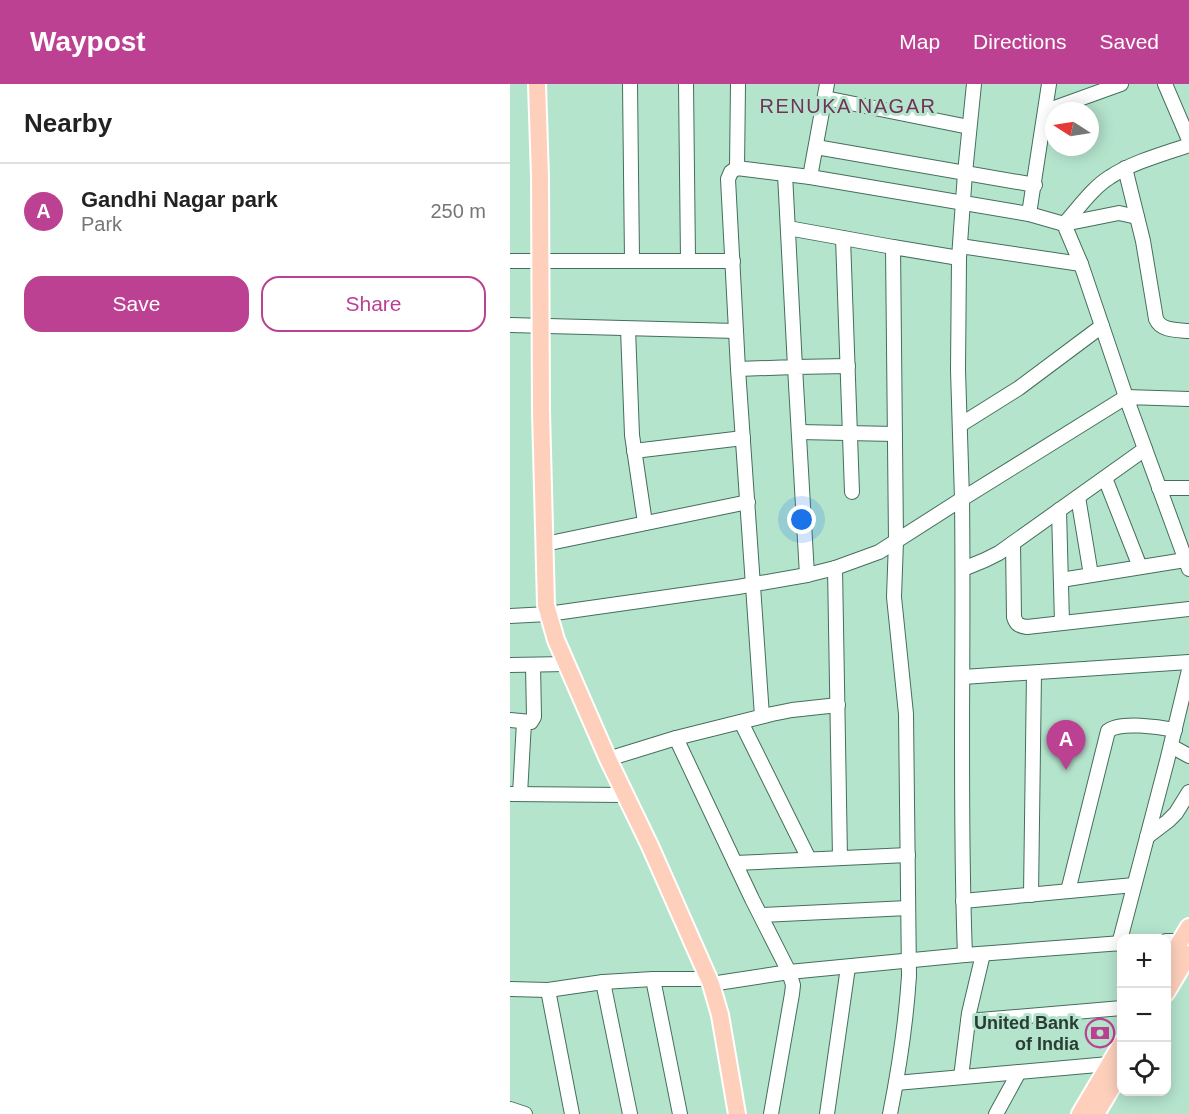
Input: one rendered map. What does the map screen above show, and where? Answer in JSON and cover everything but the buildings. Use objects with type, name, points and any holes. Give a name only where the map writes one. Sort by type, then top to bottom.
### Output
[{"type":"main road","points":[[537,84],[546,605],[556,640],[709,981],[720,1015],[737,1114]]},
{"type":"main road","points":[[1171,959],[1183,942]]},
{"type":"main road","points":[[1169,988],[1183,942]]},
{"type":"main road","points":[[1080,1114],[1115,1067]]},
{"type":"main road","points":[[1096,1114],[1115,1067]]},
{"type":"street","points":[[630,84],[632,260]]},
{"type":"street","points":[[686,84],[688,260]]},
{"type":"street","points":[[737,168],[738,84]]},
{"type":"street","points":[[810,177],[827,84]]},
{"type":"street","points":[[965,955],[963,569],[958,370],[960,252],[974,84]]},
{"type":"street","points":[[1047,102],[1049,84]]},
{"type":"street","points":[[1071,102],[1121,84]]},
{"type":"street","points":[[1165,84],[1189,140]]},
{"type":"street","points":[[825,98],[969,127]]},
{"type":"street","points":[[1029,214],[1045,118]]},
{"type":"street","points":[[1064,225],[1108,177],[1125,168],[1189,145]]},
{"type":"street","points":[[816,147],[1035,185]]},
{"type":"street","points":[[762,716],[738,369],[728,178],[731,172],[737,168],[810,177],[1029,214],[1064,225],[1119,213],[1137,217]]},
{"type":"street","points":[[1125,168],[1149,274],[1156,319],[1158,324],[1170,329],[1189,331]]},
{"type":"street","points":[[785,174],[807,575]]},
{"type":"street","points":[[1061,580],[1140,567],[1187,564],[1126,397],[1081,264],[1064,225]]},
{"type":"street","points":[[788,228],[893,247],[1081,264]]},
{"type":"street","points":[[843,238],[852,492]]},
{"type":"street","points":[[890,1114],[908,996],[909,961],[906,714],[894,597],[896,541],[893,247]]},
{"type":"street","points":[[510,261],[733,261]]},
{"type":"street","points":[[510,325],[736,331]]},
{"type":"street","points":[[960,425],[1019,388],[1102,326]]},
{"type":"street","points":[[628,329],[632,435],[645,523]]},
{"type":"street","points":[[738,369],[848,366]]},
{"type":"street","points":[[510,616],[549,614],[738,587],[835,568],[879,552],[1126,397],[1189,399]]},
{"type":"street","points":[[799,432],[895,434]]},
{"type":"street","points":[[634,452],[743,438]]},
{"type":"street","points":[[963,569],[999,553],[1145,449]]},
{"type":"street","points":[[1105,478],[1140,567]]},
{"type":"street","points":[[1159,488],[1189,488]]},
{"type":"street","points":[[1078,497],[1091,575]]},
{"type":"street","points":[[545,544],[748,502]]},
{"type":"street","points":[[1059,510],[1062,623]]},
{"type":"street","points":[[1013,543],[1014,617],[1016,623],[1021,626],[1189,609]]},
{"type":"street","points":[[835,568],[840,858]]},
{"type":"street","points":[[963,677],[1189,662]]},
{"type":"street","points":[[510,665],[567,664]]},
{"type":"street","points":[[533,665],[534,717],[531,722],[517,721],[515,794],[624,795]]},
{"type":"street","points":[[1122,934],[1189,670]]},
{"type":"street","points":[[1031,895],[1034,673]]},
{"type":"street","points":[[608,759],[676,738],[762,716],[838,705]]},
{"type":"street","points":[[741,722],[809,859]]},
{"type":"street","points":[[1068,891],[1108,731],[1116,726],[1147,726],[1175,730]]},
{"type":"street","points":[[676,738],[789,972],[793,985],[771,1114]]},
{"type":"street","points":[[1171,746],[1189,756]]},
{"type":"street","points":[[1147,837],[1176,813],[1189,792]]},
{"type":"street","points":[[735,862],[908,855]]},
{"type":"street","points":[[963,901],[1134,885]]},
{"type":"street","points":[[760,915],[908,908]]},
{"type":"street","points":[[510,989],[548,990],[603,982],[652,979],[709,981],[965,955],[1117,943]]},
{"type":"street","points":[[962,1077],[968,1021],[983,954]]},
{"type":"street","points":[[827,1114],[848,967]]},
{"type":"street","points":[[652,979],[680,1114]]},
{"type":"street","points":[[603,982],[630,1114]]},
{"type":"street","points":[[548,990],[572,1114]]},
{"type":"street","points":[[968,1021],[1117,1008]]},
{"type":"street","points":[[896,1083],[1019,1072],[1115,1067]]},
{"type":"street","points":[[996,1114],[1019,1072]]},
{"type":"street","points":[[510,1109],[525,1114]]},
{"type":"place","name":"Gandhi Nagar park","points":[[1066,770]]},
{"type":"place","name":"United Bank of India","points":[[1100,1033]]},
{"type":"district","name":"RENUKA NAGAR","points":[[848,106]]}]
